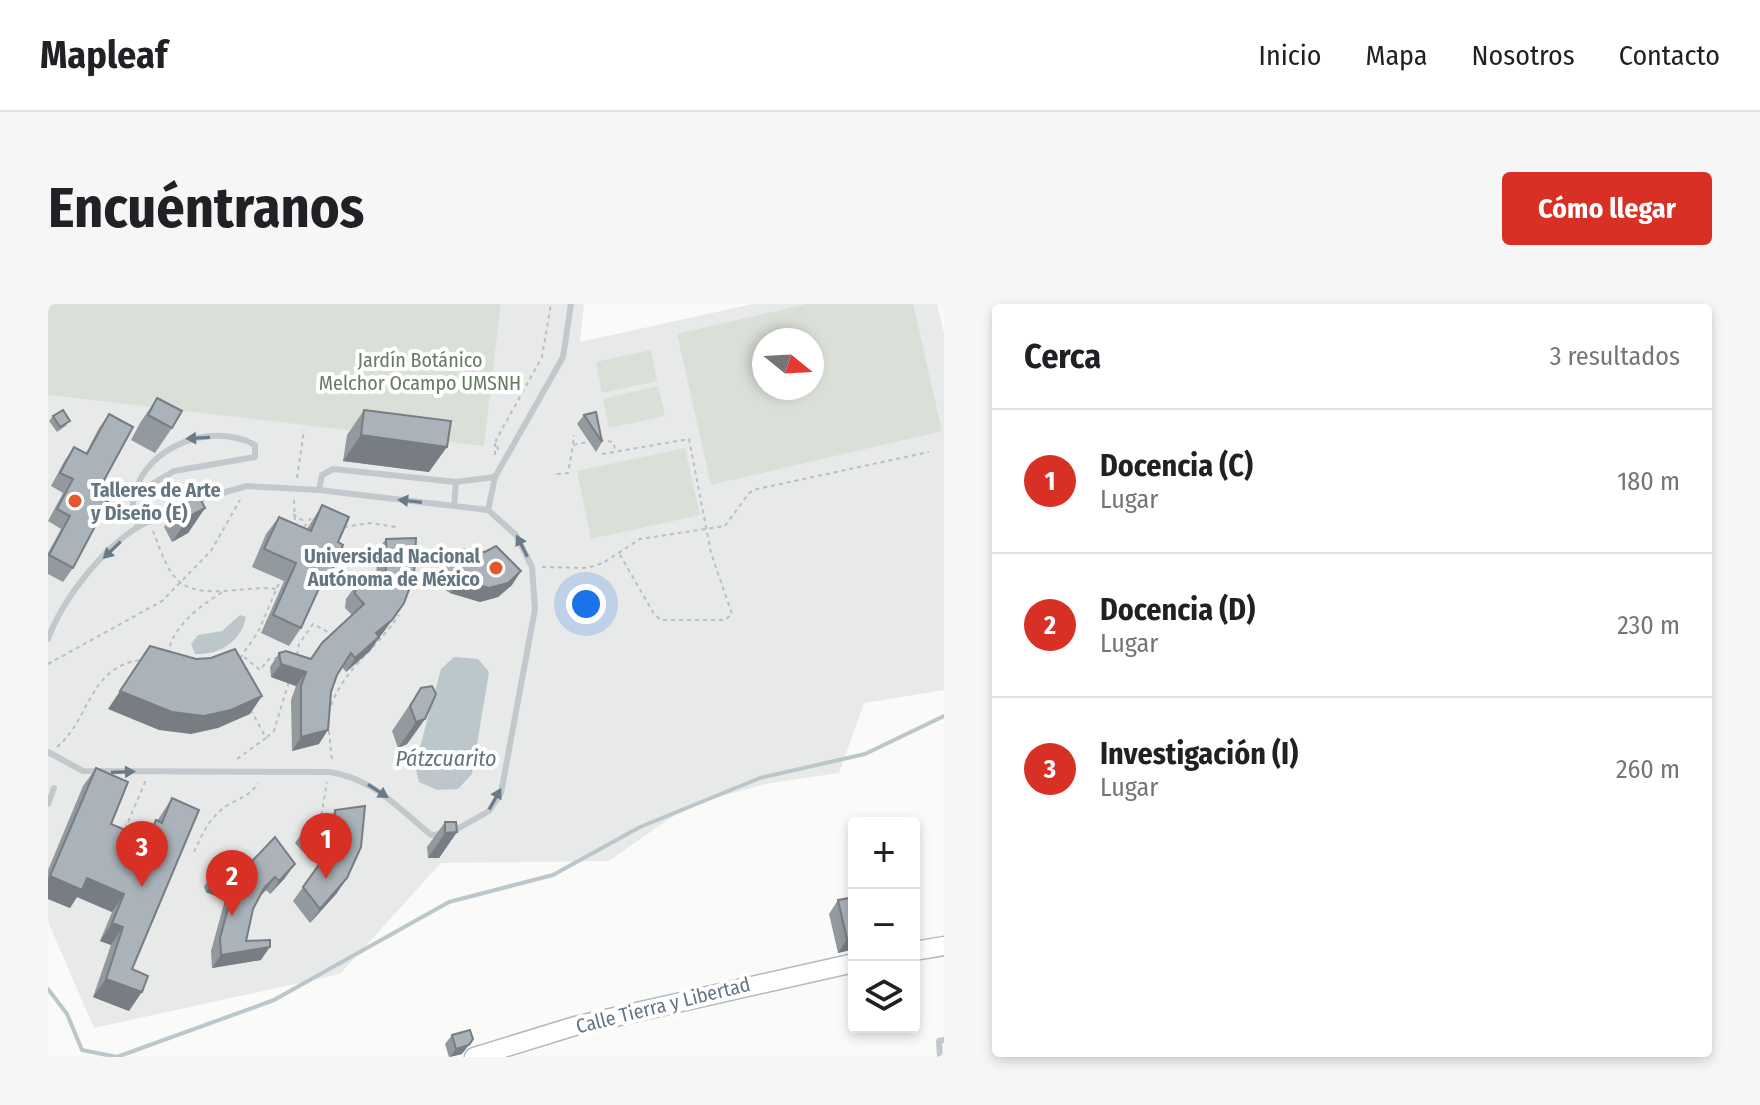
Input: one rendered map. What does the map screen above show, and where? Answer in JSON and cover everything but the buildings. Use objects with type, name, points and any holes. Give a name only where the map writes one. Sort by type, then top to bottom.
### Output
[{"type":"street","points":[[920,950],[944,946]]},
{"type":"street","name":"Calle Tierra y Libertad","points":[[474,1057],[575,1026],[848,964]]},
{"type":"lane","points":[[488,510],[495,477],[563,357],[571,304]]},
{"type":"lane","points":[[138,527],[133,504],[142,477],[185,438],[240,437],[255,445],[255,457],[174,471],[147,487]]},
{"type":"lane","points":[[319,490],[322,475],[333,469],[456,482],[495,477]]},
{"type":"lane","points":[[142,477],[147,487],[144,499],[149,522]]},
{"type":"lane","points":[[454,506],[456,482]]},
{"type":"lane","points":[[48,639],[58,614],[81,580],[138,527],[182,505],[247,486],[319,490],[488,510],[516,535],[532,567],[535,609],[501,793],[489,811],[450,833],[431,835],[384,792],[350,775],[329,772],[83,771],[49,753]]},
{"type":"lane","points":[[48,608],[58,614]]},
{"type":"lane","points":[[48,804],[54,788]]},
{"type":"lane","points":[[940,1057],[939,1041],[944,1040]]},
{"type":"path","points":[[500,470],[496,440],[542,357],[551,304]]},
{"type":"path","points":[[495,477],[495,439],[517,404]]},
{"type":"path","points":[[296,535],[293,514],[304,430]]},
{"type":"path","points":[[557,474],[568,473],[574,435]]},
{"type":"path","points":[[573,445],[605,439],[613,442],[615,451]]},
{"type":"path","points":[[602,454],[689,439],[716,572],[732,614],[725,620],[661,620],[654,614],[619,553]]},
{"type":"path","points":[[532,567],[587,568],[640,539],[725,526],[749,493],[757,489],[929,452]]},
{"type":"path","points":[[48,664],[162,601],[211,551],[247,486]]},
{"type":"path","points":[[293,514],[302,520],[309,518],[318,521]]},
{"type":"path","points":[[301,532],[309,518]]},
{"type":"path","points":[[149,522],[172,574],[181,584],[224,591],[257,586],[276,589]]},
{"type":"path","points":[[333,527],[370,523],[396,527]]},
{"type":"path","points":[[234,661],[243,656],[280,581]]},
{"type":"path","points":[[168,657],[169,647],[182,625],[202,604],[224,591]]},
{"type":"path","points":[[320,828],[332,760],[328,719],[334,692],[399,615]]},
{"type":"path","points":[[297,657],[299,644],[313,624],[334,635]]},
{"type":"path","points":[[243,656],[260,670],[269,659],[283,658]]},
{"type":"path","points":[[49,753],[80,721],[92,689],[128,662],[148,662]]},
{"type":"path","points":[[232,771],[238,758],[274,731],[289,680]]},
{"type":"path","points":[[246,701],[266,738]]},
{"type":"path","points":[[123,835],[149,771]]},
{"type":"path","points":[[194,852],[205,827],[225,807],[244,798],[258,785],[260,772]]},
{"type":"shaded area","name":"Universidad Nacional Autónoma de México","points":[[501,304],[584,304],[580,342],[753,304],[937,304],[944,333],[944,690],[864,703],[839,773],[770,783],[703,801],[669,819],[609,861],[441,863],[340,974],[94,1028],[48,922],[48,395],[484,445]]},
{"type":"green space","name":"Jardín Botánico Melchor Ocampo UMSNH","points":[[48,304],[501,304],[484,446],[48,395]]},
{"type":"green space","points":[[806,304],[913,304],[942,431],[711,485],[677,334]]},
{"type":"green space","points":[[651,350],[657,381],[602,393],[596,362]]},
{"type":"green space","points":[[658,386],[665,416],[609,428],[603,399]]},
{"type":"green space","points":[[685,448],[700,515],[591,539],[577,471]]},
{"type":"water","points":[[240,615],[246,617],[234,640],[213,652],[195,654],[191,644],[198,635],[222,631]]},
{"type":"water","name":"Pátzcuarito","points":[[454,657],[478,659],[489,672],[472,774],[458,789],[437,790],[419,782],[415,766],[441,669]]},
{"type":"waterway","points":[[48,989],[67,1014],[82,1050],[117,1057],[274,1000],[449,902],[553,875],[640,827],[760,778],[865,754],[944,716]]},
{"type":"place","name":"Talleres de Arte y Diseño (E)","points":[[75,501]]},
{"type":"place","name":"Universidad Nacional Autónoma de México","points":[[496,568]]},
{"type":"place","name":"Docencia (C)","points":[[326,879]]},
{"type":"place","name":"Investigación (I)","points":[[142,887]]},
{"type":"place","name":"Docencia (D)","points":[[232,916]]}]
